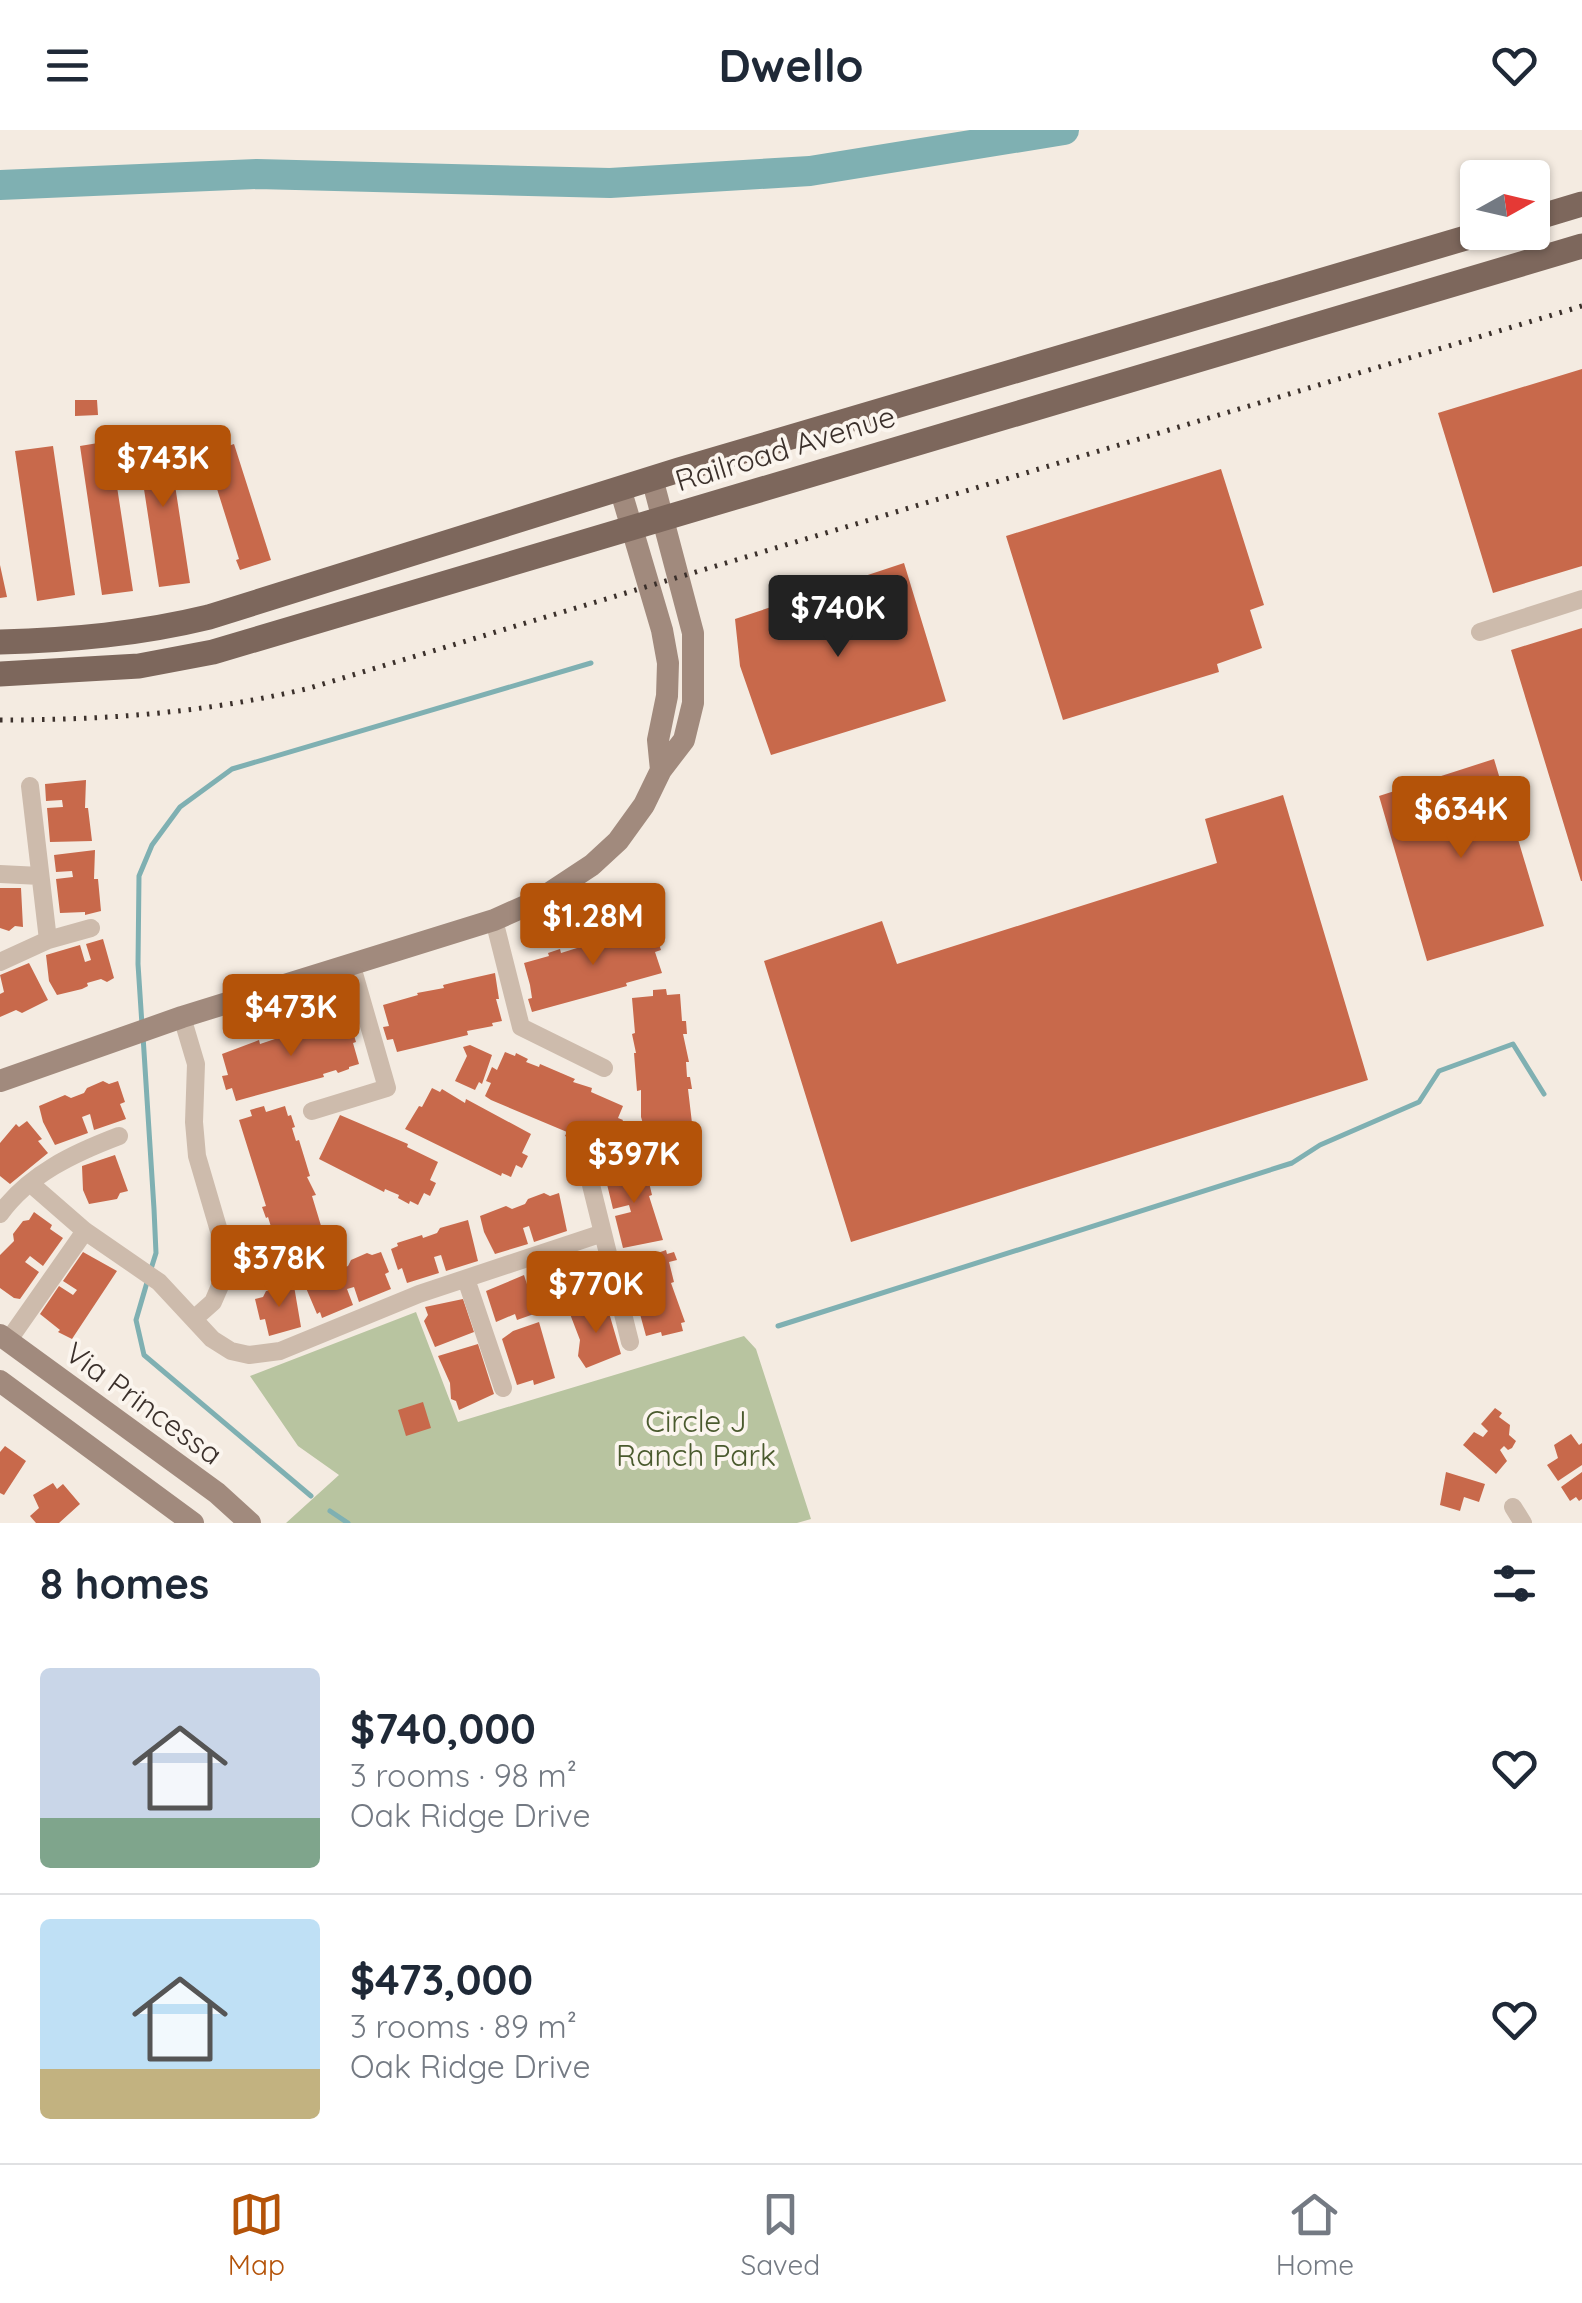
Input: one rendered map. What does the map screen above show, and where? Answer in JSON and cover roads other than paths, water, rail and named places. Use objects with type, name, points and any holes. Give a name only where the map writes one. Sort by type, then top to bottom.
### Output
[{"type":"main road","points":[[1550,214],[1582,204]]},
{"type":"main road","name":"Railroad Avenue","points":[[0,642],[150,632],[194,621],[652,478],[1460,240]]},
{"type":"main road","name":"Railroad Avenue","points":[[0,674],[139,666],[214,652],[1582,246]]},
{"type":"main road","points":[[2,1076],[494,920],[539,900],[592,865],[618,841],[644,805],[662,770],[684,740],[693,703],[688,604],[652,478]]},
{"type":"main road","points":[[620,488],[668,663],[667,696],[658,740],[662,770]]},
{"type":"main road","name":"Via Princessa","points":[[4,1338],[191,1474],[250,1523]]},
{"type":"main road","points":[[0,1381],[193,1523]]},
{"type":"street","points":[[1480,632],[1582,599]]},
{"type":"street","points":[[30,786],[48,940]]},
{"type":"street","points":[[0,874],[40,876]]},
{"type":"street","points":[[494,920],[521,1026],[604,1068]]},
{"type":"street","points":[[0,962],[48,940],[91,928]]},
{"type":"street","points":[[312,1111],[386,1088],[351,963]]},
{"type":"street","points":[[182,1017],[196,1064],[197,1156],[229,1265],[213,1302],[196,1318]]},
{"type":"street","points":[[0,1214],[31,1184],[73,1153],[119,1136]]},
{"type":"street","points":[[31,1184],[85,1231],[158,1282],[212,1339],[248,1355],[280,1352],[419,1294],[603,1232]]},
{"type":"street","points":[[591,1185],[630,1342]]},
{"type":"street","points":[[4,1338],[85,1231]]},
{"type":"street","points":[[466,1279],[502,1388]]},
{"type":"waterway","points":[[0,185],[257,174],[610,183],[810,171],[1064,130]]},
{"type":"waterway","points":[[142,1025],[139,876],[152,845],[180,807],[232,769],[591,663]]},
{"type":"waterway","points":[[143,1036],[156,1253],[151,1269]]},
{"type":"waterway","points":[[778,1326],[1292,1163],[1320,1145],[1419,1102],[1439,1071],[1513,1044],[1544,1094]]},
{"type":"waterway","points":[[148,1279],[136,1320],[144,1355],[311,1496]]},
{"type":"waterway","points":[[330,1511],[348,1523]]},
{"type":"railway","points":[[0,720],[154,714],[306,689],[1582,306]]},
{"type":"park label","name":"Circle J Ranch Park","points":[[696,1438]]}]
